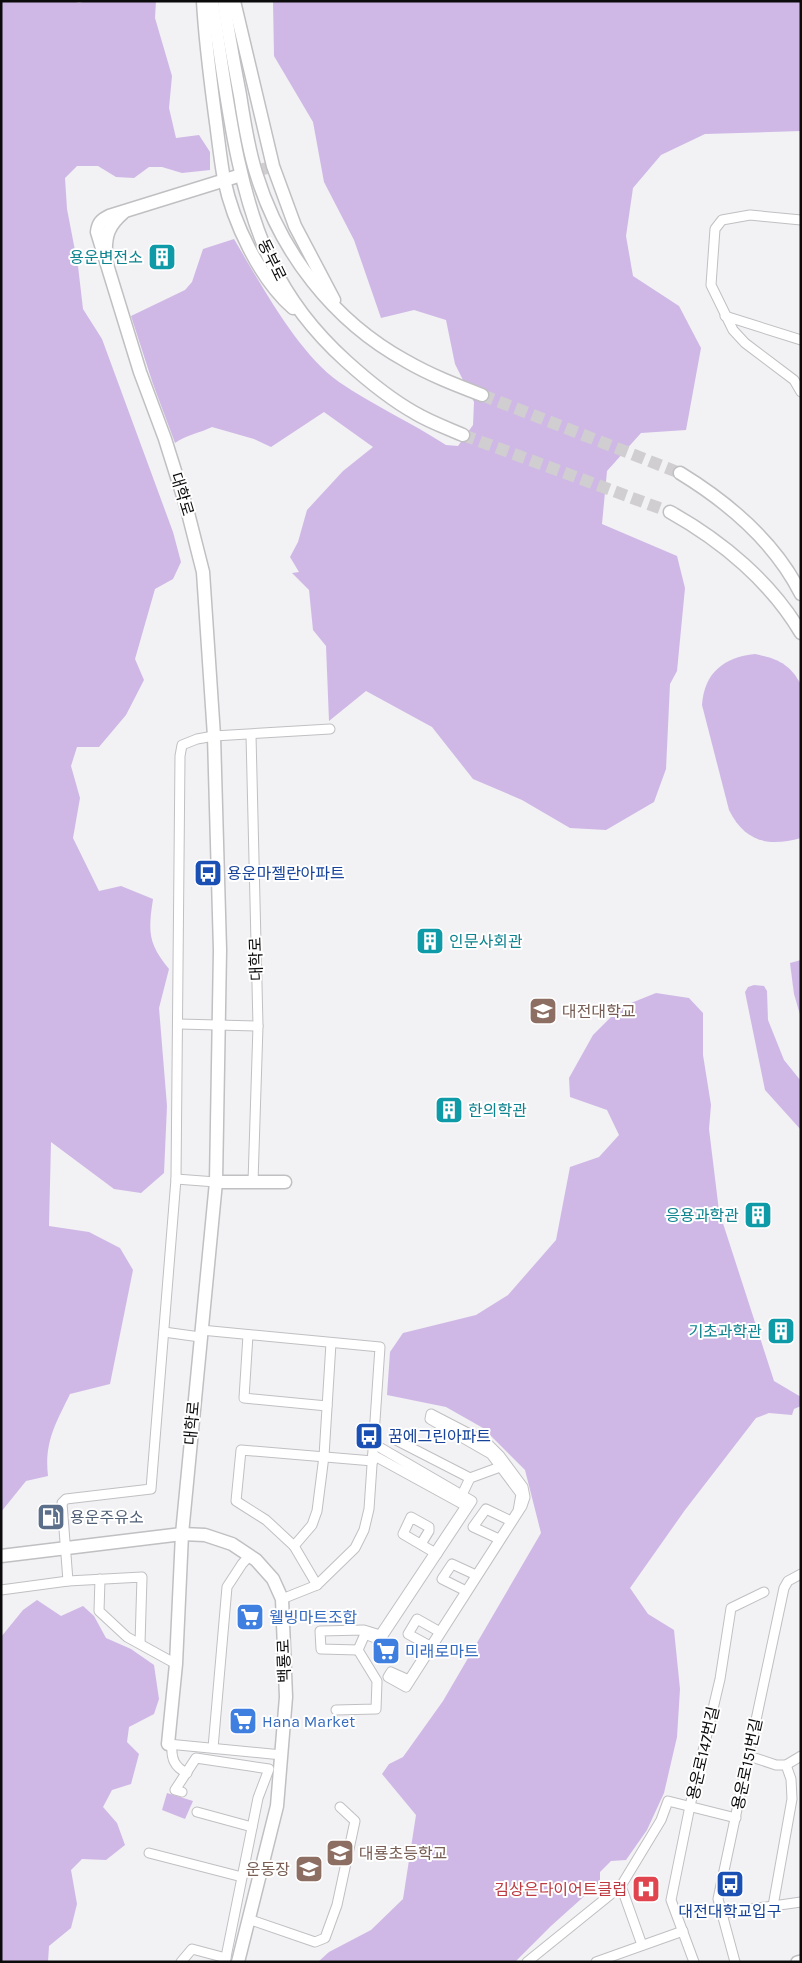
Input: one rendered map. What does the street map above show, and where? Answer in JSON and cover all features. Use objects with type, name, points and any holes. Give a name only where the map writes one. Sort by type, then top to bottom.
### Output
[{"type":"main road","points":[[203,1],[206,48],[225,180],[238,222],[258,264],[282,299],[308,321]]},
{"type":"main road","name":"동부로","points":[[212,1],[232,125],[243,177],[256,226],[271,263],[308,321],[335,351],[381,390],[415,413],[463,435]]},
{"type":"main road","name":"동부로","points":[[224,1],[245,129],[256,173],[271,214],[301,267],[318,290],[344,317],[374,341],[405,361],[482,395]]},
{"type":"main road","points":[[234,1],[270,167],[295,226],[320,276],[344,317]]},
{"type":"main road","name":"대학로","points":[[170,1744],[182,1534],[216,1182],[220,950],[214,736],[203,572],[187,509],[165,439],[140,372],[106,262],[105,243],[112,223],[124,213],[238,176]]},
{"type":"main road","points":[[680,473],[702,487],[755,531],[778,558],[801,594]]},
{"type":"main road","points":[[670,512],[725,548],[766,587],[801,633]]},
{"type":"main road","points":[[216,1182],[285,1182]]},
{"type":"main road","name":"백룡로","points":[[1,1556],[182,1534],[205,1536],[232,1544],[256,1560],[273,1579],[282,1599],[286,1698],[277,1806],[248,1919],[230,1960]]},
{"type":"street","points":[[801,220],[750,215],[722,220],[715,228],[711,285],[733,330],[745,343],[794,380],[801,392]]},
{"type":"street","points":[[725,316],[801,340]]},
{"type":"street","points":[[68,1581],[62,1504],[66,1500],[151,1489],[176,1179],[180,756],[182,745],[197,739],[214,736],[330,729]]},
{"type":"street","name":"대학로","points":[[250,735],[258,1026],[254,1182]]},
{"type":"street","points":[[178,1024],[258,1026]]},
{"type":"street","points":[[176,1179],[216,1182]]},
{"type":"street","points":[[164,1332],[248,1335],[380,1347],[369,1509],[364,1530],[355,1548],[317,1584],[282,1599]]},
{"type":"street","points":[[248,1335],[244,1398],[326,1406]]},
{"type":"street","points":[[294,1546],[312,1525],[317,1511],[324,1456],[331,1342]]},
{"type":"street","points":[[431,1414],[487,1444],[500,1456],[523,1487],[525,1497],[522,1506],[406,1687],[388,1677],[391,1672],[408,1680],[518,1511],[521,1494],[500,1467],[491,1454],[430,1419],[431,1414]]},
{"type":"street","points":[[396,1440],[470,1478]]},
{"type":"street","points":[[358,1650],[365,1634],[380,1640],[466,1506],[461,1498],[374,1444]]},
{"type":"street","points":[[317,1584],[294,1546],[266,1520],[236,1501],[241,1450],[373,1458],[461,1498]]},
{"type":"street","points":[[461,1498],[470,1478],[500,1467]]},
{"type":"street","points":[[500,1539],[474,1526],[486,1509],[511,1522]]},
{"type":"street","points":[[421,1544],[436,1554]]},
{"type":"street","points":[[358,1650],[321,1649],[320,1631],[364,1630],[380,1635],[436,1554]]},
{"type":"street","points":[[213,1748],[228,1587],[250,1555]]},
{"type":"street","points":[[466,1591],[442,1579],[452,1564],[476,1575]]},
{"type":"street","name":"용운로151번길","points":[[735,1962],[718,1899],[784,1588],[788,1581],[801,1574]]},
{"type":"street","points":[[1,1590],[68,1581],[142,1577],[140,1643]]},
{"type":"street","points":[[100,1579],[99,1611],[127,1637],[176,1664]]},
{"type":"street","name":"용운로147번길","points":[[694,1962],[670,1900],[720,1679],[731,1608],[764,1592]]},
{"type":"street","points":[[430,1646],[408,1634],[417,1619],[440,1632]]},
{"type":"street","points":[[336,1710],[376,1709],[377,1680],[358,1650]]},
{"type":"street","points":[[187,1772],[178,1769],[173,1760],[170,1744],[282,1755]]},
{"type":"street","points":[[749,1756],[776,1765],[786,1765],[801,1756]]},
{"type":"street","points":[[181,1962],[192,1949],[230,1960],[242,1877],[252,1827],[258,1798],[269,1770],[196,1758],[175,1790],[182,1792]]},
{"type":"street","points":[[773,1906],[792,1799],[791,1779],[786,1765]]},
{"type":"street","points":[[527,1962],[621,1886],[661,1820],[668,1801],[736,1818]]},
{"type":"street","points":[[248,1919],[315,1942],[325,1938],[337,1905],[354,1821],[340,1807]]},
{"type":"street","points":[[197,1812],[252,1827]]},
{"type":"street","points":[[149,1853],[242,1877]]},
{"type":"street","points":[[621,1886],[642,1945]]},
{"type":"street","points":[[722,1913],[801,1902]]},
{"type":"street","points":[[596,1962],[683,1931]]},
{"type":"street","points":[[797,1962],[801,1961]]},
{"type":"shaded area","points":[[1,1],[73,1],[79,3],[87,1],[156,1],[155,18],[172,76],[169,108],[176,138],[199,135],[210,152],[210,170],[182,173],[162,167],[149,167],[134,178],[116,177],[98,166],[77,166],[65,178],[67,209],[78,266],[83,309],[102,339],[173,532],[181,562],[173,579],[155,589],[135,659],[144,680],[126,715],[99,747],[77,747],[71,766],[80,798],[73,838],[99,891],[121,886],[153,899],[150,920],[151,937],[157,952],[169,969],[159,1008],[167,1106],[164,1173],[141,1193],[114,1189],[51,1142],[49,1226],[89,1232],[120,1248],[133,1270],[110,1384],[70,1394],[52,1433],[48,1453],[48,1476],[26,1481],[1,1512]]},
{"type":"shaded area","points":[[273,1],[801,1],[801,131],[705,134],[661,155],[633,188],[626,236],[633,276],[679,306],[701,348],[686,430],[641,433],[607,471],[602,524],[677,556],[685,588],[677,671],[670,684],[666,769],[654,802],[606,830],[570,828],[522,800],[473,779],[432,727],[366,691],[329,721],[326,646],[313,630],[309,590],[292,573],[299,572],[290,557],[298,542],[307,510],[343,471],[373,447],[324,412],[271,447],[254,439],[212,427],[175,443],[131,316],[185,290],[192,282],[203,249],[234,239],[294,336],[324,370],[339,382],[446,445],[458,446],[473,425],[474,402],[455,364],[446,320],[414,310],[381,318],[354,240],[324,182],[313,122],[274,56]]},
{"type":"shaded area","points":[[755,654],[777,660],[788,667],[801,685],[801,838],[789,841],[768,842],[759,839],[742,829],[735,821],[729,810],[702,705],[707,684],[711,676],[718,669],[734,659]]},
{"type":"shaded area","points":[[801,960],[801,1018],[794,994],[790,963]]},
{"type":"shaded area","points":[[754,985],[764,986],[767,991],[768,1020],[784,1060],[801,1081],[801,1130],[765,1090],[745,992],[748,987]]},
{"type":"shaded area","points":[[656,993],[689,998],[703,1013],[703,1055],[711,1105],[709,1129],[719,1211],[774,1381],[801,1397],[801,1406],[794,1409],[792,1415],[769,1413],[756,1418],[685,1510],[630,1588],[648,1614],[674,1630],[680,1689],[677,1737],[664,1793],[647,1830],[626,1860],[611,1861],[600,1872],[600,1882],[551,1926],[515,1962],[318,1962],[329,1952],[371,1930],[403,1899],[416,1815],[382,1774],[389,1764],[403,1757],[443,1701],[541,1533],[525,1470],[483,1428],[446,1407],[387,1395],[390,1352],[403,1333],[476,1315],[508,1295],[556,1240],[570,1167],[599,1157],[619,1135],[607,1110],[570,1097],[569,1078],[593,1035],[621,1007]]},
{"type":"shaded area","points":[[37,1600],[61,1616],[83,1606],[94,1616],[106,1638],[131,1649],[154,1665],[159,1699],[154,1714],[129,1727],[127,1742],[139,1754],[131,1784],[112,1790],[103,1807],[117,1823],[125,1845],[106,1860],[82,1859],[71,1870],[77,1904],[71,1928],[49,1946],[48,1962],[1,1962],[1,1637],[23,1610]]},
{"type":"shaded area","points":[[167,1793],[193,1801],[185,1819],[162,1810]]},
{"type":"tunnel","points":[[245,174],[267,168]]},
{"type":"tunnel","points":[[482,395],[680,473]]},
{"type":"tunnel","points":[[463,435],[670,512]]},
{"type":"place","name":"용운변전소","points":[[162,257]]},
{"type":"place","name":"용운마젤란아파트","points":[[208,873]]},
{"type":"place","name":"인문사회관","points":[[430,941]]},
{"type":"place","name":"대전대학교","points":[[543,1011]]},
{"type":"place","name":"한의학관","points":[[449,1110]]},
{"type":"place","name":"응용과학관","points":[[758,1215]]},
{"type":"place","name":"기초과학관","points":[[781,1331]]},
{"type":"place","name":"꿈에그린아파트","points":[[369,1436]]},
{"type":"place","name":"용운주유소","points":[[51,1517]]},
{"type":"place","name":"웰빙마트조합","points":[[250,1617]]},
{"type":"place","name":"미래로마트","points":[[386,1651]]},
{"type":"place","name":"Hana Market","points":[[243,1721]]},
{"type":"place","name":"대룡초등학교","points":[[340,1853]]},
{"type":"place","name":"운동장","points":[[309,1869]]},
{"type":"place","name":"대전대학교입구","points":[[730,1884]]},
{"type":"place","name":"김상은다이어트클럽","points":[[646,1889]]}]
